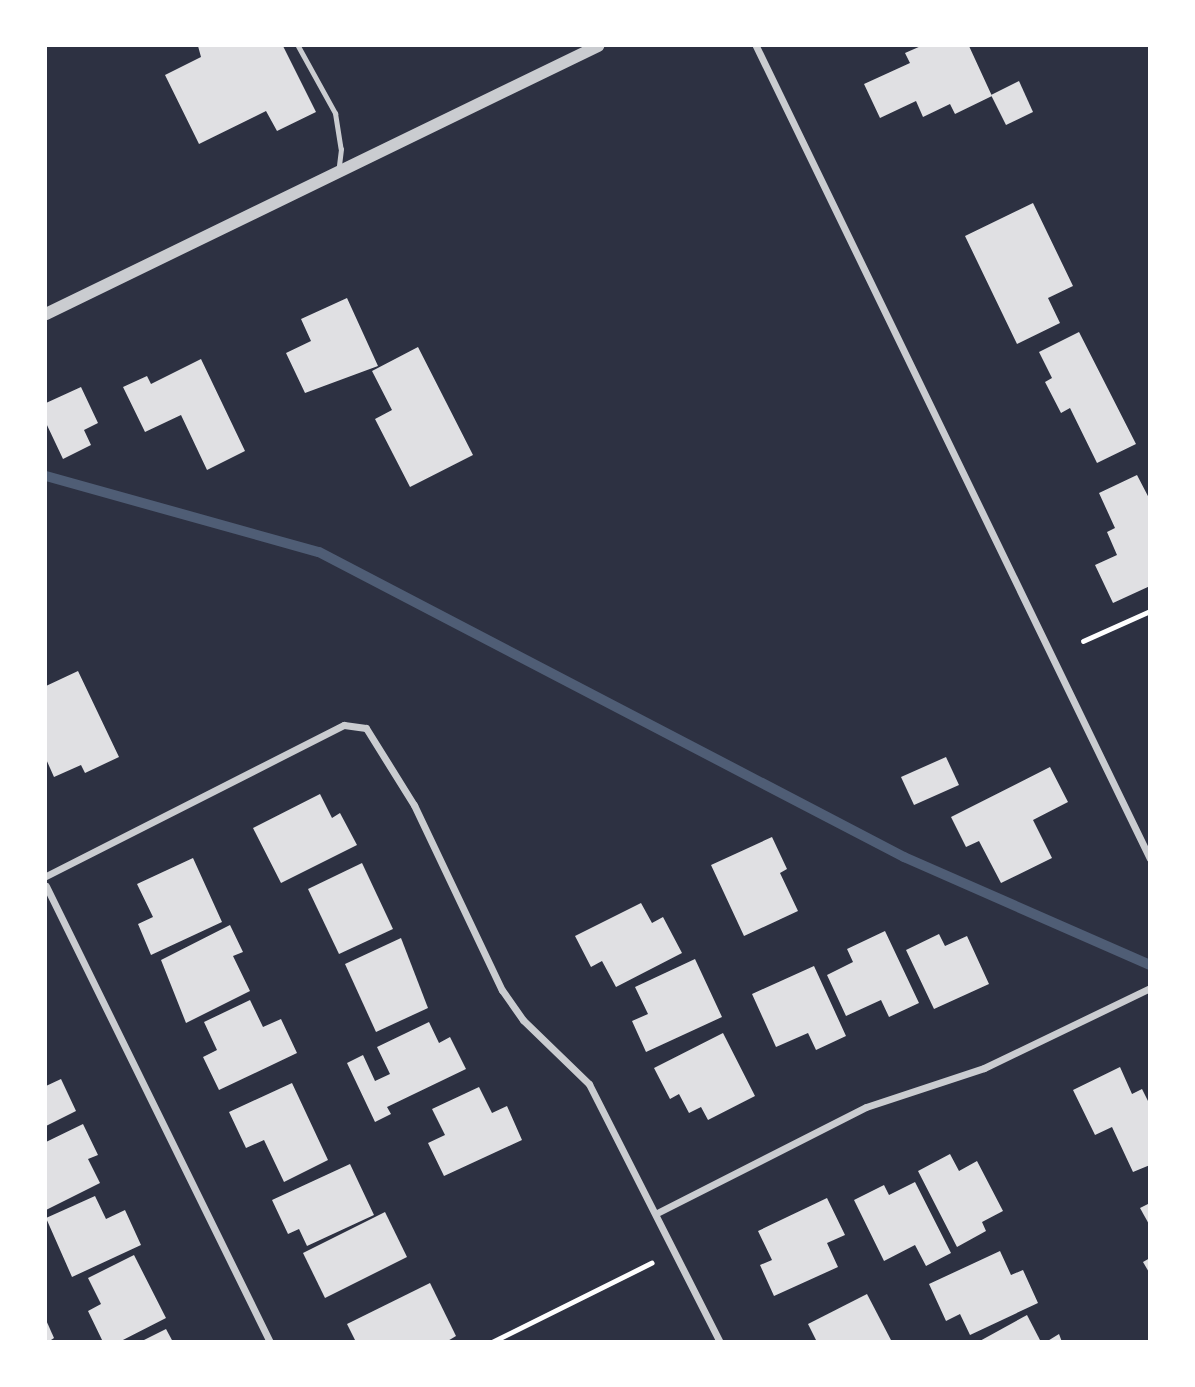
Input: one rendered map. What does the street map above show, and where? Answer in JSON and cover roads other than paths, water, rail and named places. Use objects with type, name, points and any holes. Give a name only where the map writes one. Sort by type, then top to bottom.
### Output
[{"type":"street","points":[[46,314],[598,46]]},
{"type":"street","points":[[755,46],[1150,859]]},
{"type":"street","points":[[46,876],[344,725],[356,725],[375,737],[414,805],[502,990],[523,1020],[589,1084],[657,1213],[720,1342]]},
{"type":"street","points":[[46,886],[270,1342]]},
{"type":"street","points":[[657,1213],[866,1107],[984,1068],[1150,988]]},
{"type":"lane","points":[[298,46],[335,113],[341,149],[338,172]]},
{"type":"waterway","points":[[46,476],[319,552],[904,857],[1150,965]]}]
